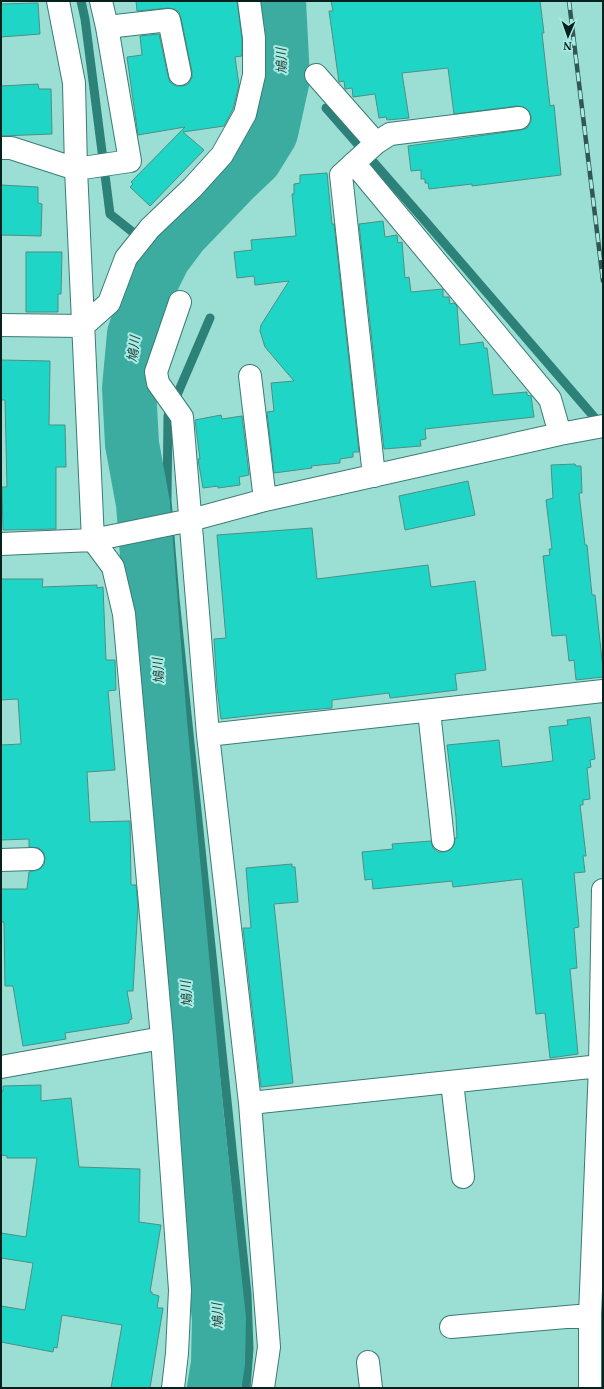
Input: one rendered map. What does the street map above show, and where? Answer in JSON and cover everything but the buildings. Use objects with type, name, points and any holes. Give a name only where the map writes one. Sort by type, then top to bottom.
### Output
[{"type":"street","points":[[58,1],[74,83],[76,169],[93,540],[113,567],[124,614],[162,1038],[180,1290],[173,1388]]},
{"type":"street","points":[[1,148],[11,148],[76,169],[130,161],[107,27],[101,1]]},
{"type":"street","points":[[1,325],[83,326],[109,303],[126,258],[143,236],[192,188],[222,155],[245,114],[254,75],[254,38],[250,1]]},
{"type":"street","points":[[107,27],[169,20],[180,74]]},
{"type":"street","points":[[316,75],[365,153],[550,399],[560,434]]},
{"type":"street","points":[[374,476],[341,175],[365,153],[390,134],[519,118]]},
{"type":"street","points":[[180,302],[156,372],[158,383],[182,417],[185,521],[250,1103],[269,1347],[263,1388]]},
{"type":"street","points":[[250,376],[266,500]]},
{"type":"street","points":[[1,544],[93,540],[185,521],[266,500],[560,434],[593,428]]},
{"type":"street","points":[[208,735],[603,691]]},
{"type":"street","points":[[429,711],[442,840]]},
{"type":"street","points":[[1,860],[33,858]]},
{"type":"street","points":[[590,1388],[590,1315],[600,1066],[603,890]]},
{"type":"street","points":[[1,1067],[162,1038]]},
{"type":"street","points":[[250,1103],[600,1066]]},
{"type":"street","points":[[452,1082],[463,1177]]},
{"type":"street","points":[[452,1327],[590,1315]]},
{"type":"street","points":[[368,1362],[371,1388]]},
{"type":"waterway","points":[[81,1],[85,19],[110,214],[164,257]]},
{"type":"waterway","name":"鳩川","points":[[214,1388],[218,1363],[219,1319],[197,1117],[160,722],[143,504],[132,444],[129,388],[134,334],[152,281],[164,257],[182,233],[255,159],[271,133],[283,79],[279,1]]},
{"type":"waterway","points":[[282,64],[297,80]]},
{"type":"waterway","points":[[326,108],[601,425]]},
{"type":"waterway","points":[[210,318],[168,416],[167,500],[175,598],[247,1294],[249,1349],[246,1388]]},
{"type":"railway","points":[[569,1],[603,281]]}]
